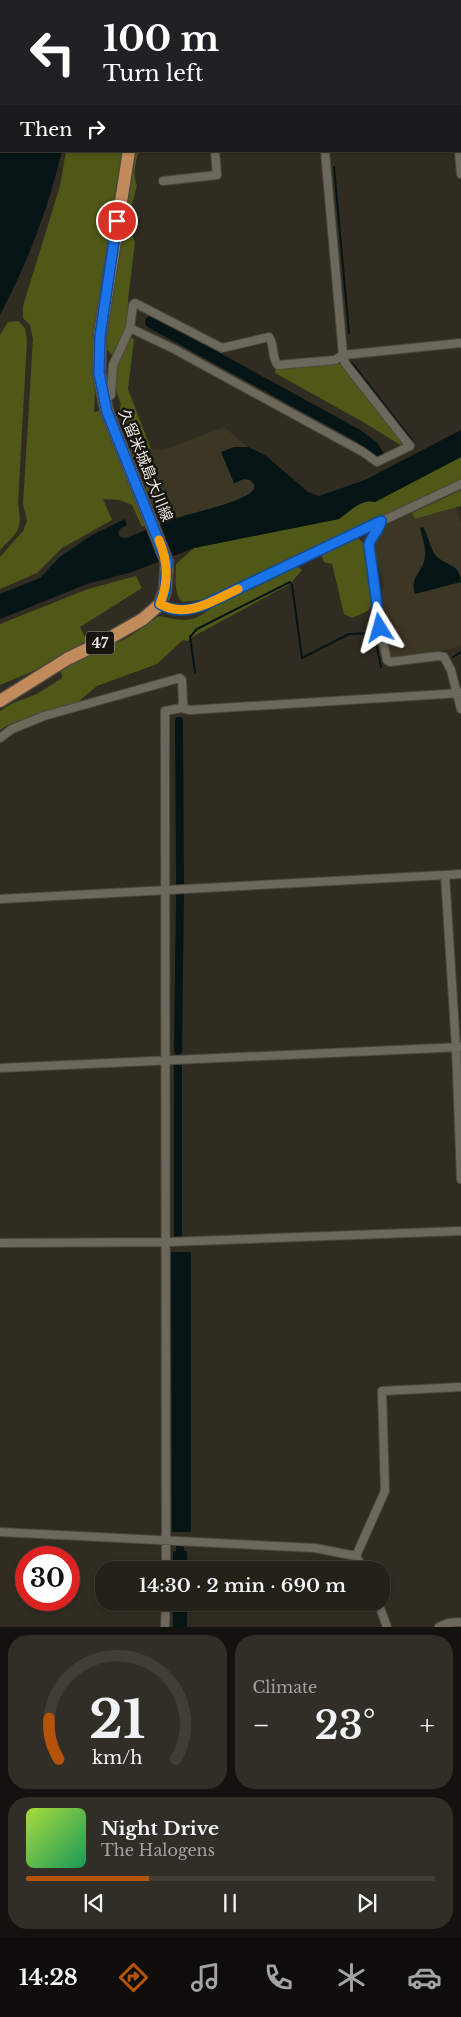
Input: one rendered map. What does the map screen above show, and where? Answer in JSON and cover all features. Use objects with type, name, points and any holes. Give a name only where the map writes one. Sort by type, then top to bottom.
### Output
[{"type":"main road","name":"久留米城島大川線","points":[[129,152],[100,336],[99,373],[103,400],[167,562],[165,591],[160,604]]},
{"type":"main road","name":"47","points":[[0,701],[67,659],[143,619],[160,604]]},
{"type":"street","points":[[163,181],[217,175],[215,152]]},
{"type":"street","points":[[130,328],[174,349],[377,462],[410,446],[346,363],[343,355],[325,152]]},
{"type":"street","points":[[459,152],[461,174]]},
{"type":"street","points":[[103,400],[111,395],[113,365],[130,328],[133,305],[136,303],[222,348],[269,336],[272,340],[275,362],[278,365],[335,360],[343,355],[461,343]]},
{"type":"street","points":[[160,604],[168,609],[178,611],[202,606],[461,484]]},
{"type":"street","points":[[381,521],[369,545],[380,628],[387,660],[390,662],[438,656],[444,657],[451,670],[459,694],[461,709]]},
{"type":"street","points":[[0,738],[12,730],[44,716],[180,678],[182,680],[183,704],[181,708]]},
{"type":"street","points":[[166,1561],[167,1060],[165,711],[181,708],[190,710],[459,694]]},
{"type":"street","points":[[0,899],[461,874]]},
{"type":"street","points":[[445,875],[458,1047],[461,1179]]},
{"type":"street","points":[[0,1068],[458,1047]]},
{"type":"street","points":[[0,1244],[166,1242],[461,1231]]},
{"type":"street","points":[[356,1556],[385,1491],[382,1391],[461,1387]]},
{"type":"street","points":[[0,1532],[315,1548],[356,1556],[359,1561]]},
{"type":"street","points":[[165,1627],[166,1611]]},
{"type":"street","points":[[381,1611],[387,1627]]},
{"type":"street","points":[[439,1627],[448,1623],[461,1622]]},
{"type":"shaded area","points":[[0,152],[62,152],[36,235],[20,275],[0,315]]},
{"type":"shaded area","points":[[224,427],[248,447],[234,447],[234,483],[244,479],[250,480],[254,484],[251,494],[224,505],[180,517],[168,517],[149,459],[149,451],[151,449],[163,450]]},
{"type":"shaded area","points":[[461,430],[461,457],[375,502],[365,502],[351,509],[339,519],[194,548],[132,572],[87,584],[0,619],[0,594],[40,578],[60,557],[92,535],[125,519],[127,525],[120,529],[118,533],[120,537],[126,538],[160,524],[231,502],[249,494],[254,489],[254,484],[250,480],[244,479],[234,483],[221,452],[234,447],[248,447],[265,455],[308,492],[319,496],[365,480]]},
{"type":"shaded area","points":[[456,508],[461,524],[461,644],[455,648],[390,659],[380,595],[384,585],[372,542],[386,525],[412,513],[415,519]]},
{"type":"shaded area","points":[[423,527],[434,553],[437,557],[455,567],[461,582],[415,594],[415,578],[425,556],[420,528]]},
{"type":"shaded area","points":[[171,1252],[191,1252],[191,1532],[172,1532]]},
{"type":"shaded area","points":[[173,1551],[187,1551],[187,1561],[173,1561]]},
{"type":"shaded area","points":[[173,1611],[187,1611],[187,1627],[173,1627]]},
{"type":"green space","points":[[66,152],[124,152],[108,239],[96,333],[92,371],[95,392],[94,412],[100,411],[148,524],[142,527],[132,505],[120,500],[103,499],[112,520],[62,548],[37,573],[0,589],[0,557],[23,531],[27,521],[23,504],[33,339],[30,325],[23,318],[23,306],[60,186]]},
{"type":"green space","points":[[134,152],[139,152],[135,172],[137,185],[127,225],[135,242],[128,300],[129,321],[112,355],[106,348],[104,336]]},
{"type":"green space","points":[[18,321],[25,328],[27,340],[18,504],[20,520],[18,530],[0,550],[0,335],[8,322]]},
{"type":"green space","points":[[129,337],[134,339],[128,389],[151,449],[149,451],[129,429],[119,412],[121,404],[115,385],[115,377],[118,362]]},
{"type":"green space","points":[[341,364],[403,439],[402,446],[275,373],[275,368]]},
{"type":"green space","points":[[130,440],[149,459],[168,517],[159,519],[131,451]]},
{"type":"green space","points":[[461,457],[461,480],[203,600],[182,602],[177,594],[176,564],[194,548],[339,519],[351,509],[365,502],[375,502]]},
{"type":"green space","points":[[461,490],[461,506],[415,519],[412,513]]},
{"type":"green space","points":[[358,538],[363,543],[373,603],[368,611],[352,618],[344,614],[332,564],[324,562],[321,555]]},
{"type":"green space","points":[[297,566],[302,570],[290,584],[188,641],[183,640],[157,664],[97,686],[78,702],[10,724],[0,730],[0,711],[13,703],[37,694],[62,678],[61,671],[70,663],[127,638],[159,616],[181,620],[193,619],[212,607]]},
{"type":"green space","points":[[136,576],[142,588],[80,627],[87,641],[38,669],[0,685],[0,624],[88,589]]},
{"type":"waterway","points":[[334,167],[349,333]]},
{"type":"waterway","points":[[151,322],[357,435],[372,446],[380,458]]},
{"type":"waterway","points":[[352,363],[411,439]]},
{"type":"waterway","points":[[195,672],[190,637],[197,629],[290,582],[292,585],[302,658],[349,634],[374,633],[381,667]]},
{"type":"waterway","points":[[453,657],[461,652]]},
{"type":"waterway","points":[[179,721],[180,883]]},
{"type":"waterway","points":[[178,1051],[180,896]]},
{"type":"waterway","points":[[178,1067],[178,1235]]},
{"type":"waterway","points":[[180,1547],[180,1561]]},
{"type":"slow traffic","points":[[159,540],[167,562],[165,591],[160,604],[168,609],[178,611],[189,610],[238,589]]},
{"type":"route","points":[[117,221],[100,336],[99,373],[103,400],[107,412],[167,562],[165,591],[160,604],[168,609],[178,611],[202,606],[381,521],[369,545],[380,628]]}]
